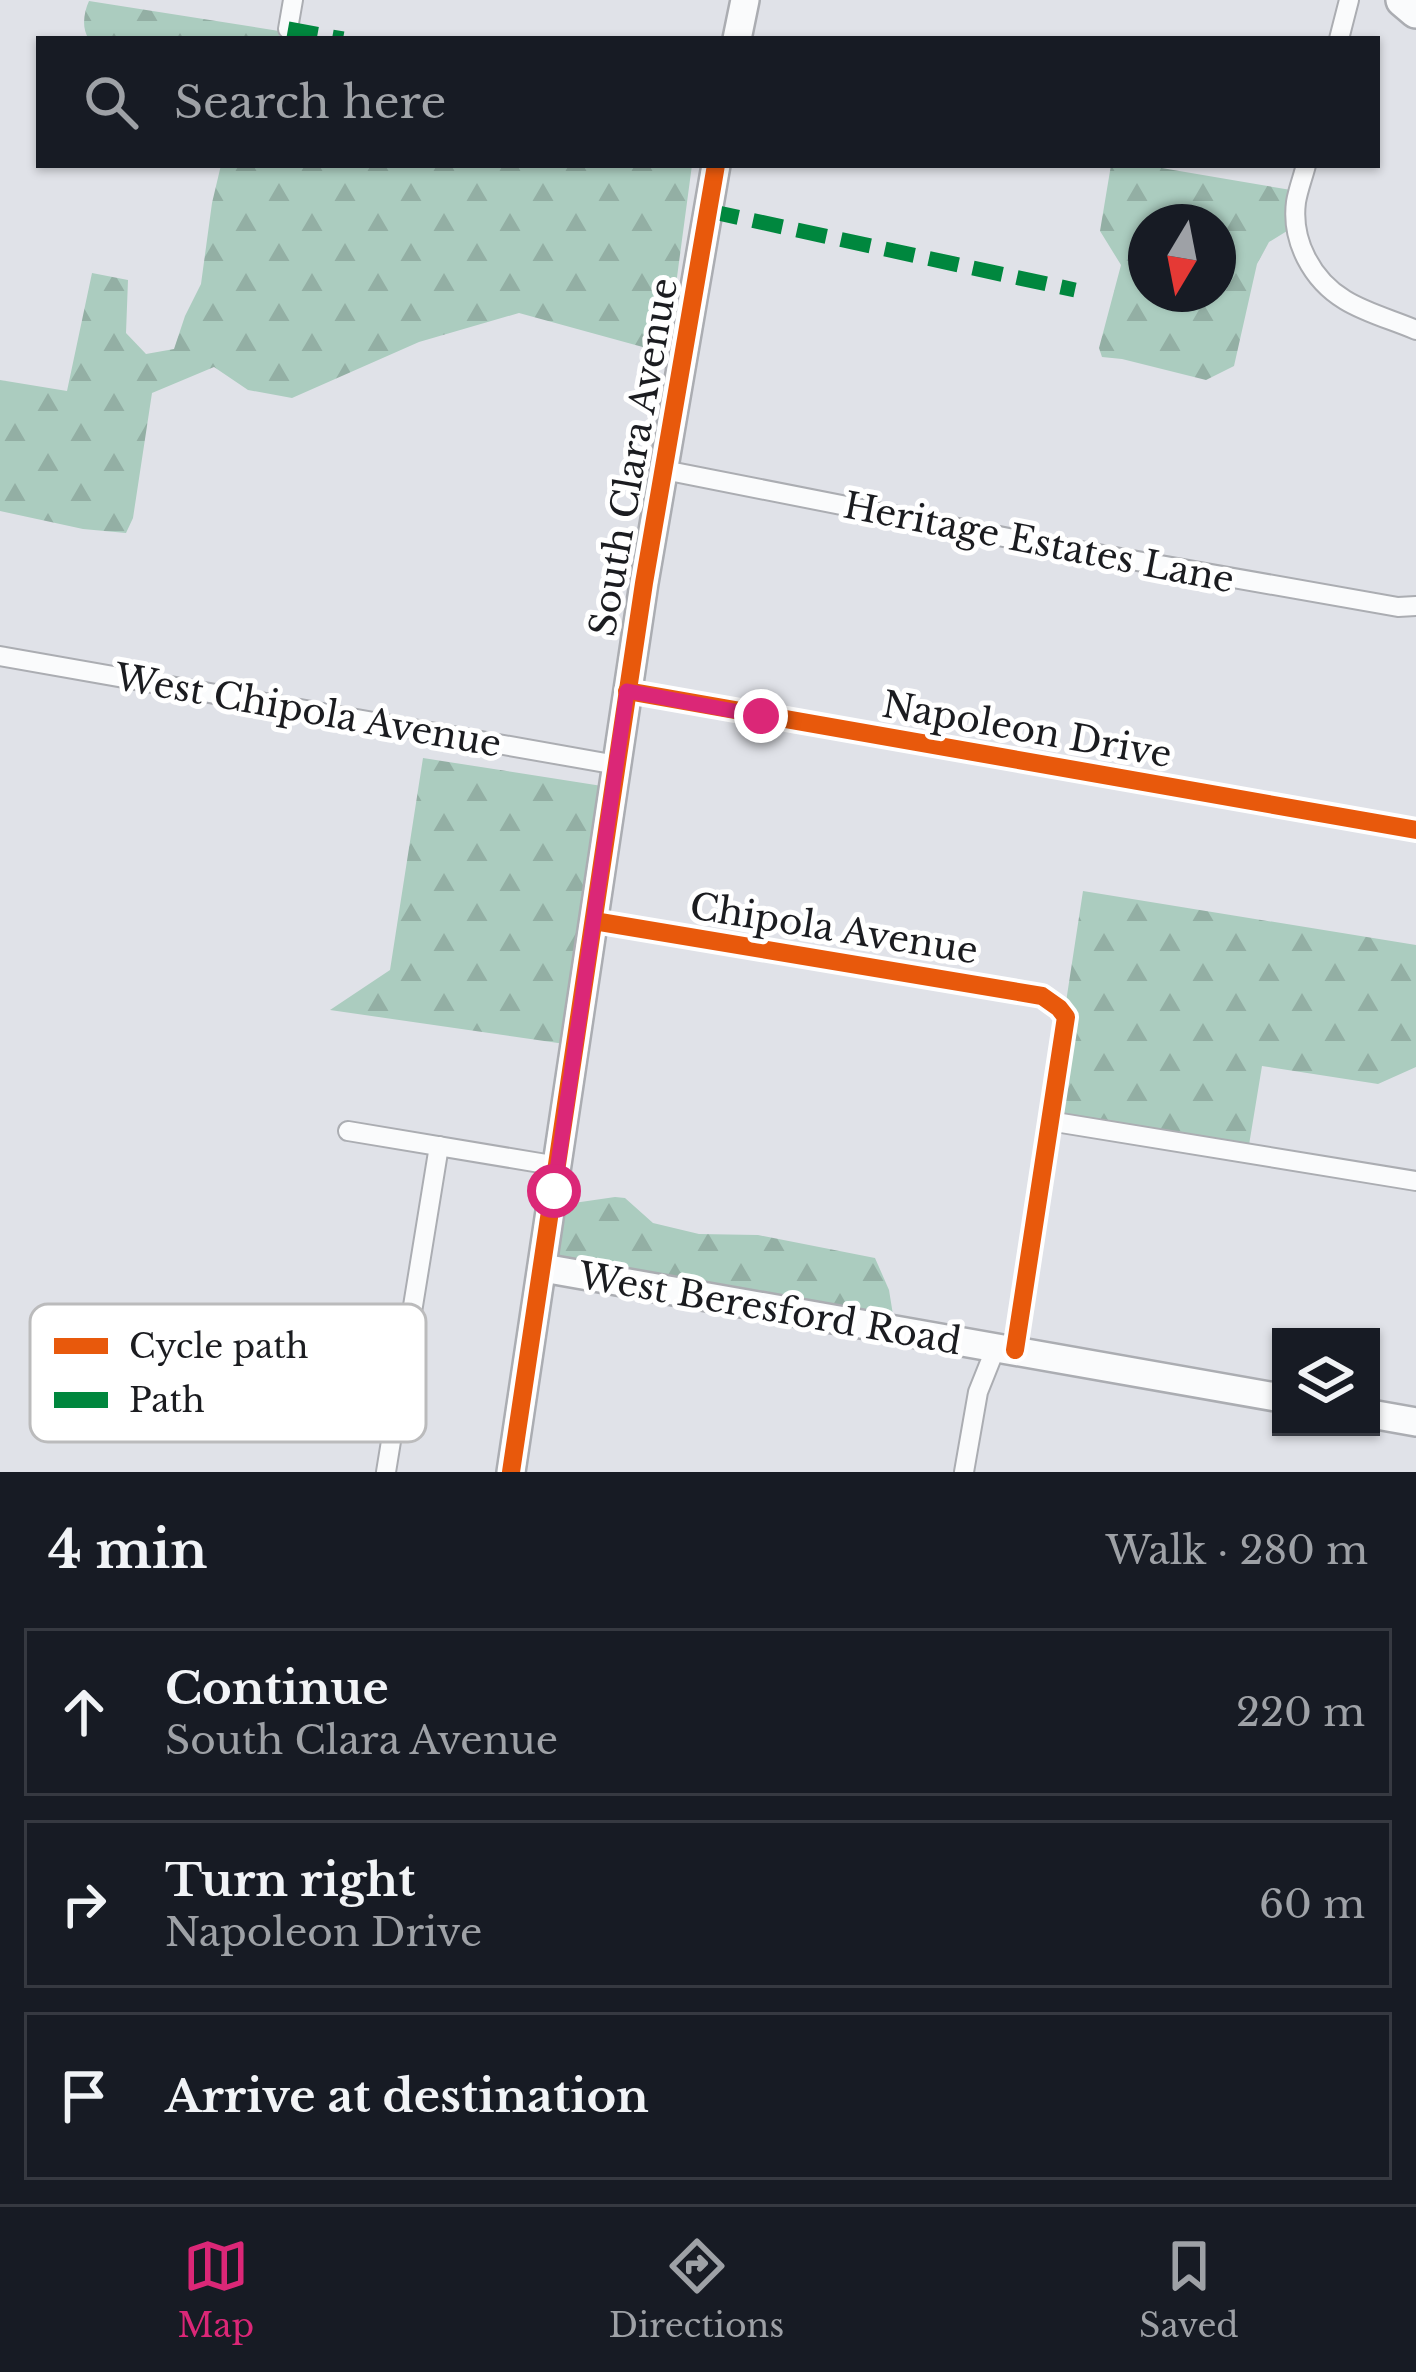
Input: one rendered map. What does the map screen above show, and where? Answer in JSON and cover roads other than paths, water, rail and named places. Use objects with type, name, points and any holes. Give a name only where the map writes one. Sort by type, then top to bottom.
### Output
[{"type":"highway","points":[[1404,0],[1416,11]]},
{"type":"street","points":[[288,29],[293,0]]},
{"type":"street","points":[[738,36],[745,0]]},
{"type":"street","points":[[1340,36],[1349,0]]},
{"type":"street","name":"South Clara Avenue","points":[[511,1472],[627,691],[715,168]]},
{"type":"street","points":[[1305,168],[1296,202],[1297,229],[1316,275],[1345,299],[1416,330]]},
{"type":"street","name":"Heritage Estates Lane","points":[[664,470],[1024,541],[1416,607]]},
{"type":"street","name":"West Chipola Avenue","points":[[0,656],[617,765]]},
{"type":"street","name":"Napoleon Drive","points":[[627,691],[1416,830]]},
{"type":"street","name":"Chipola Avenue","points":[[594,921],[1042,996],[1066,1018],[1049,1121]]},
{"type":"street","points":[[964,1472],[978,1392],[1005,1349],[1049,1121],[1416,1181]]},
{"type":"street","points":[[348,1131],[558,1166]]},
{"type":"street","points":[[413,1304],[439,1146]]},
{"type":"street","name":"West Beresford Road","points":[[543,1268],[1272,1396]]},
{"type":"street","points":[[1380,1416],[1416,1422]]},
{"type":"street","points":[[386,1472],[391,1442]]}]
